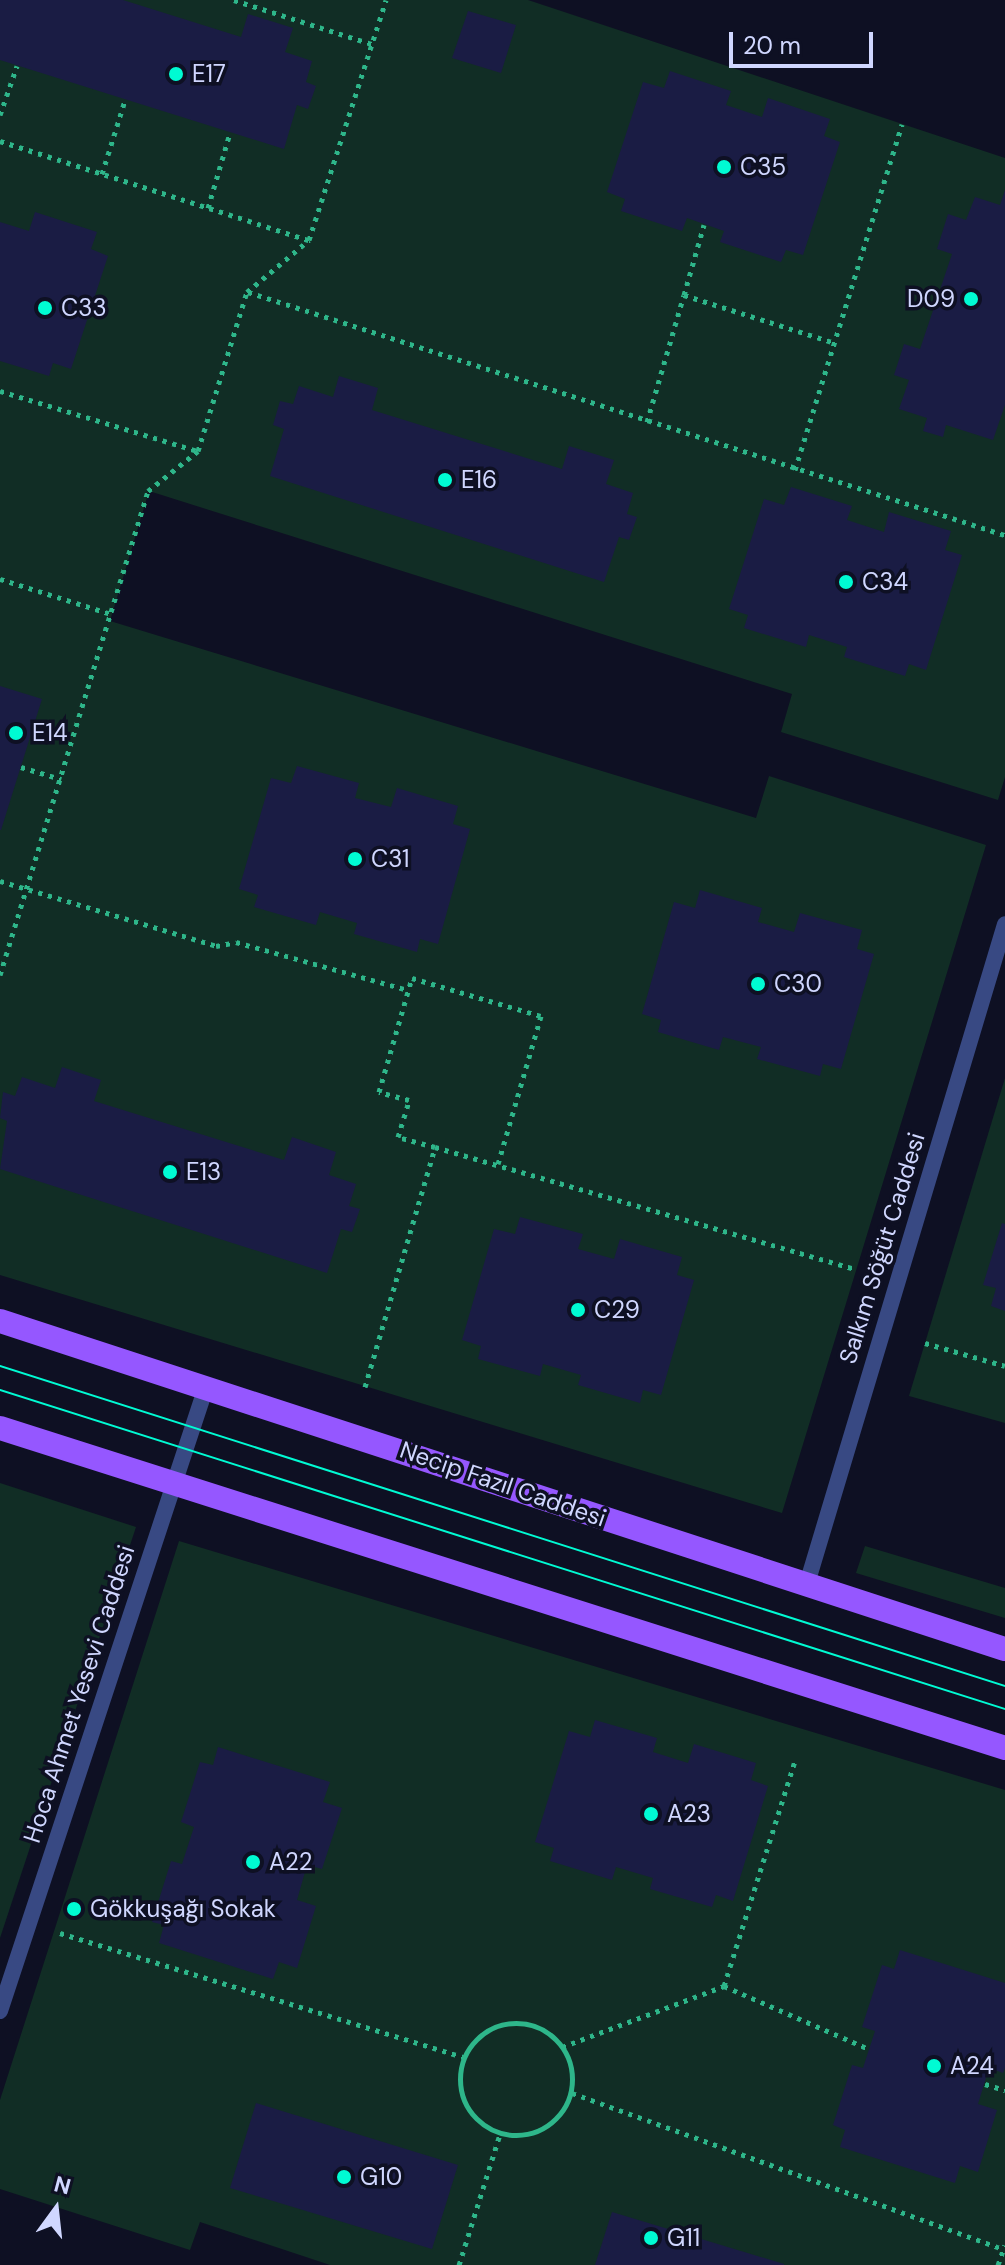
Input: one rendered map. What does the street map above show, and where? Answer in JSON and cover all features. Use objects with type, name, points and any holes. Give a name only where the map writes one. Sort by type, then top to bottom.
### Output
[{"type":"main road","name":"Necip Fazıl Caddesi","points":[[0,1321],[806,1587],[1005,1649]]},
{"type":"main road","points":[[0,1428],[1005,1748]]},
{"type":"street","name":"Salkım Söğüt Caddesi","points":[[806,1587],[1005,924]]},
{"type":"street","name":"Hoca Ahmet Yesevi Caddesi","points":[[0,2011],[206,1387]]},
{"type":"path","points":[[234,0],[372,44]]},
{"type":"path","points":[[0,975],[148,491],[198,451],[247,292],[309,240],[386,0]]},
{"type":"path","points":[[0,115],[17,66]]},
{"type":"path","points":[[102,174],[125,100]]},
{"type":"path","points":[[795,470],[902,124]]},
{"type":"path","points":[[208,208],[230,133]]},
{"type":"path","points":[[0,141],[309,240]]},
{"type":"path","points":[[647,422],[704,225]]},
{"type":"path","points":[[247,292],[1005,535]]},
{"type":"path","points":[[684,295],[835,343]]},
{"type":"path","points":[[0,391],[198,451]]},
{"type":"path","points":[[0,579],[111,614]]},
{"type":"path","points":[[21,767],[61,779]]},
{"type":"path","points":[[0,881],[216,946],[236,942],[408,990]]},
{"type":"path","points":[[498,1164],[541,1016],[412,978],[379,1092],[409,1100],[398,1137],[856,1269]]},
{"type":"path","points":[[365,1387],[435,1147]]},
{"type":"path","points":[[925,1343],[1005,1366]]},
{"type":"path","points":[[724,1986],[796,1758]]},
{"type":"path","points":[[54,1932],[464,2057]]},
{"type":"path","points":[[562,2047],[724,1986],[869,2049]]},
{"type":"path","points":[[507,2023],[544,2030],[562,2047],[573,2074],[572,2093],[565,2109],[544,2128],[518,2136],[500,2134],[470,2111],[462,2094],[464,2057],[474,2041],[507,2023]]},
{"type":"path","points":[[985,2084],[1005,2090]]},
{"type":"path","points":[[572,2093],[1004,2247],[998,2265]]},
{"type":"path","points":[[459,2265],[500,2134]]},
{"type":"green space","points":[[0,0],[528,0],[1005,158],[1005,777],[998,800],[781,732],[792,694],[149,491],[110,621],[756,818],[769,776],[986,845],[782,1513],[0,1275]]},
{"type":"green space","points":[[1005,1078],[1005,1423],[909,1396]]},
{"type":"green space","points":[[0,1483],[136,1527],[0,1938]]},
{"type":"green space","points":[[179,1541],[1005,1790],[1005,2265],[330,2265],[200,2222],[190,2250],[0,2189],[0,2100]]},
{"type":"green space","points":[[865,1546],[1005,1588],[1005,1618],[856,1573]]},
{"type":"building","name":"E17","points":[[0,0],[123,0],[241,37],[248,14],[293,28],[285,52],[312,61],[306,82],[316,86],[308,109],[297,105],[284,149],[0,60]]},
{"type":"building","points":[[468,11],[516,25],[501,73],[452,58]]},
{"type":"building","name":"C35","points":[[670,71],[731,91],[726,105],[762,117],[768,98],[830,119],[824,136],[840,142],[803,255],[786,250],[781,262],[720,242],[724,231],[687,218],[682,231],[621,211],[625,199],[607,192],[643,82],[664,88]]},
{"type":"building","name":"D09","points":[[1005,190],[1005,405],[993,440],[946,425],[943,437],[923,431],[927,418],[899,409],[909,380],[894,375],[904,344],[920,349],[952,254],[937,249],[948,214],[966,220],[975,197],[1000,205]]},
{"type":"building","name":"C33","points":[[35,212],[97,232],[91,249],[108,256],[71,369],[53,363],[49,376],[0,361],[0,222],[29,231]]},
{"type":"building","name":"E16","points":[[339,376],[378,388],[372,410],[562,469],[569,446],[614,460],[606,484],[633,493],[627,514],[637,517],[629,540],[619,537],[604,582],[270,476],[284,429],[273,425],[280,401],[293,404],[299,386],[333,397]]},
{"type":"building","name":"C34","points":[[791,487],[852,506],[847,520],[884,532],[889,512],[951,531],[945,550],[962,555],[926,670],[909,664],[905,676],[844,657],[847,647],[809,635],[806,647],[744,628],[748,615],[729,609],[764,499],[784,505]]},
{"type":"building","name":"E14","points":[[0,686],[42,699],[1,830],[0,830]]},
{"type":"building","name":"C31","points":[[297,766],[359,783],[355,798],[391,807],[397,788],[458,806],[453,824],[470,829],[438,944],[420,939],[417,952],[354,934],[357,923],[320,912],[316,925],[254,907],[258,895],[239,889],[271,778],[291,783]]},
{"type":"building","name":"C30","points":[[700,890],[762,908],[758,922],[794,932],[800,913],[862,930],[857,949],[874,954],[841,1069],[823,1064],[820,1076],[757,1059],[761,1047],[723,1037],[719,1050],[658,1032],[661,1020],[642,1014],[674,902],[695,908]]},
{"type":"building","name":"E13","points":[[62,1067],[101,1080],[94,1101],[284,1160],[292,1137],[336,1152],[329,1175],[356,1184],[349,1206],[360,1209],[352,1232],[341,1229],[327,1273],[0,1169],[7,1121],[0,1118],[3,1092],[15,1096],[22,1077],[55,1088]]},
{"type":"building","name":"C29","points":[[520,1217],[583,1234],[578,1249],[614,1259],[620,1239],[682,1257],[677,1275],[694,1280],[661,1395],[643,1390],[640,1403],[578,1385],[581,1375],[543,1364],[540,1376],[478,1359],[481,1346],[462,1340],[494,1229],[515,1234]]},
{"type":"building","points":[[1002,1223],[1005,1224],[1005,1311],[991,1306],[996,1288],[983,1285]]},
{"type":"building","name":"A23","points":[[595,1720],[657,1738],[653,1752],[688,1763],[694,1744],[756,1763],[751,1780],[768,1786],[733,1901],[716,1895],[712,1907],[650,1889],[653,1878],[616,1867],[612,1880],[550,1861],[554,1848],[535,1842],[569,1731],[590,1737]]},
{"type":"building","name":"A22","points":[[218,1747],[330,1782],[323,1802],[342,1808],[322,1869],[307,1865],[297,1900],[316,1906],[297,1968],[279,1962],[273,1979],[159,1943],[164,1925],[152,1922],[171,1861],[182,1864],[194,1827],[181,1822],[200,1762],[213,1765]]},
{"type":"building","name":"A24","points":[[900,1950],[1005,1983],[1005,2068],[1003,2073],[989,2068],[978,2104],[997,2110],[978,2172],[960,2166],[955,2183],[840,2147],[845,2130],[833,2125],[852,2065],[863,2068],[875,2031],[862,2027],[882,1965],[894,1969]]},
{"type":"building","name":"G10","points":[[256,2103],[458,2165],[432,2249],[230,2188]]},
{"type":"building","name":"G11","points":[[612,2212],[784,2264],[784,2265],[595,2265]]},
{"type":"tram line","points":[[0,1366],[1005,1686]]},
{"type":"tram line","points":[[0,1390],[1005,1709]]},
{"type":"place","name":"E17","points":[[176,74]]},
{"type":"place","name":"C35","points":[[724,167]]},
{"type":"place","name":"D09","points":[[971,299]]},
{"type":"place","name":"C33","points":[[45,308]]},
{"type":"place","name":"E16","points":[[445,480]]},
{"type":"place","name":"C34","points":[[846,582]]},
{"type":"place","name":"E14","points":[[16,733]]},
{"type":"place","name":"C31","points":[[355,859]]},
{"type":"place","name":"C30","points":[[758,984]]},
{"type":"place","name":"E13","points":[[170,1172]]},
{"type":"place","name":"C29","points":[[578,1310]]},
{"type":"place","name":"A23","points":[[651,1814]]},
{"type":"place","name":"A22","points":[[253,1862]]},
{"type":"place","name":"Gökkuşağı Sokak","points":[[74,1909]]},
{"type":"place","name":"A24","points":[[934,2066]]},
{"type":"place","name":"G10","points":[[344,2177]]},
{"type":"place","name":"G11","points":[[651,2238]]}]
